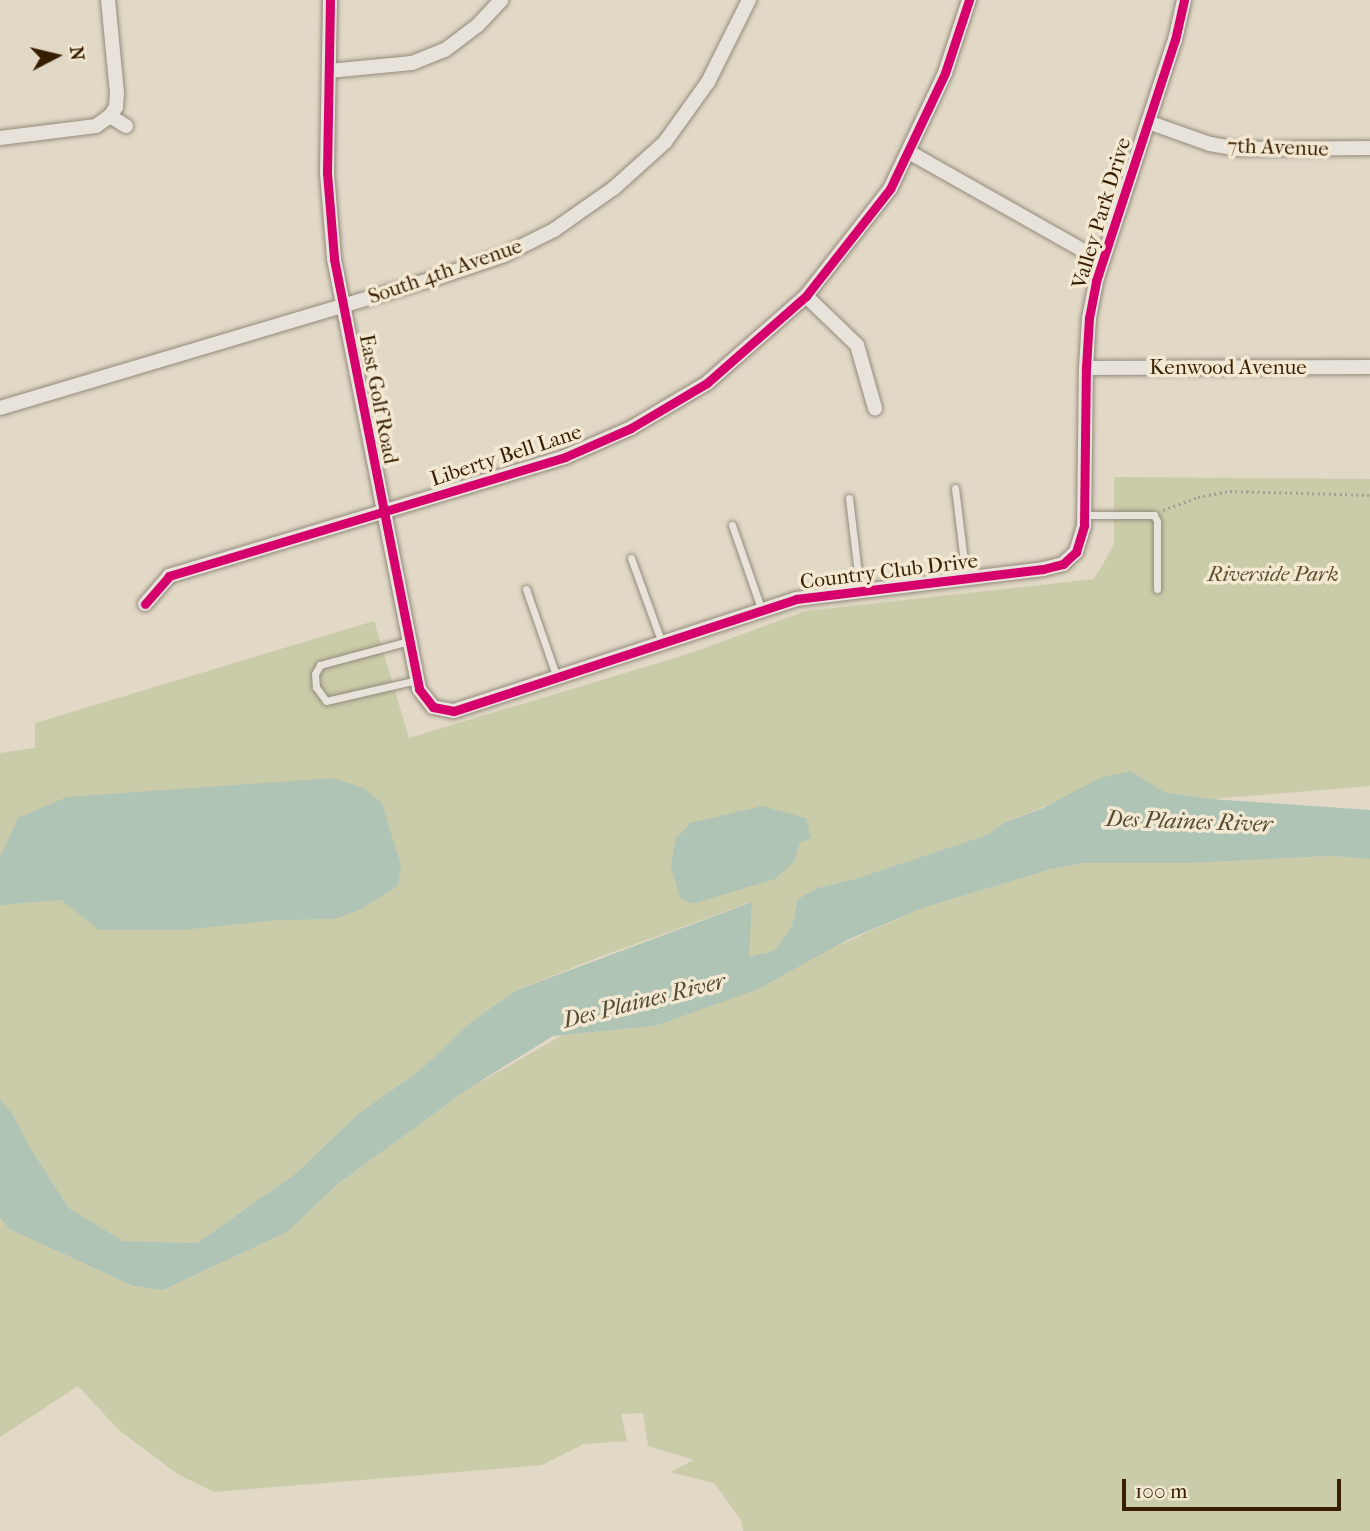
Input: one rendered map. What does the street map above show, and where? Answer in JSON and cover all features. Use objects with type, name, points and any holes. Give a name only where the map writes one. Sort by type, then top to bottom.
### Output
[{"type":"street","points":[[0,138],[96,126],[110,116],[116,107],[117,93],[108,0]]},
{"type":"street","name":"East Golf Road","points":[[330,0],[327,173],[334,259],[417,680],[426,701],[442,711],[454,711],[519,691]]},
{"type":"street","points":[[329,71],[412,63],[445,50],[478,25],[501,0]]},
{"type":"street","name":"South 4th Avenue","points":[[0,408],[504,255],[554,230],[614,188],[666,142],[708,82],[749,0]]},
{"type":"street","name":"Liberty Bell Lane","points":[[145,604],[169,576],[565,457],[631,428],[707,383],[806,296],[890,189],[945,73],[969,0]]},
{"type":"street","name":"Valley Park Drive","points":[[1084,520],[1089,318],[1102,261],[1148,122],[1184,0]]},
{"type":"street","points":[[110,116],[126,127]]},
{"type":"street","name":"7th Avenue","points":[[1148,122],[1210,144],[1238,149],[1370,148]]},
{"type":"street","points":[[909,152],[1102,261]]},
{"type":"street","points":[[806,296],[857,345],[875,408]]},
{"type":"street","name":"Kenwood Avenue","points":[[1086,368],[1370,367]]},
{"type":"street","name":"Country Club Drive","points":[[519,691],[796,600],[1044,569],[1063,564],[1076,552],[1084,520]]},
{"type":"lane","points":[[955,488],[966,578]]},
{"type":"lane","points":[[849,498],[860,590]]},
{"type":"lane","points":[[1084,520],[1154,515],[1157,521],[1157,589]]},
{"type":"lane","points":[[732,526],[762,612]]},
{"type":"lane","points":[[631,558],[662,645]]},
{"type":"lane","points":[[526,589],[557,679]]},
{"type":"lane","points":[[410,640],[320,665],[315,674],[316,687],[318,695],[326,701],[417,680]]},
{"type":"path","points":[[1154,515],[1198,497],[1230,491],[1370,495]]},
{"type":"green space","name":"Riverside Park","points":[[1114,477],[1370,479],[1370,786],[1211,799],[1163,792],[1131,771],[1006,822],[988,835],[855,879],[817,888],[798,899],[792,925],[777,950],[748,957],[751,902],[597,958],[517,990],[471,1022],[418,1072],[360,1112],[295,1174],[197,1243],[123,1241],[69,1208],[32,1151],[12,1113],[0,1099],[0,753],[35,748],[35,723],[374,621],[409,738],[688,654],[806,611],[1094,579],[1114,545]]},
{"type":"green space","points":[[1331,856],[1370,859],[1370,1531],[743,1531],[741,1520],[714,1483],[670,1472],[694,1460],[648,1446],[643,1413],[621,1414],[627,1441],[584,1444],[542,1465],[214,1492],[179,1475],[120,1431],[78,1386],[0,1437],[0,1217],[9,1229],[133,1286],[163,1290],[287,1232],[339,1183],[468,1089],[563,1035],[655,1026],[923,908],[1051,869],[1084,863],[1194,863]]},
{"type":"water","name":"Des Plaines River","points":[[1131,771],[1164,792],[1211,799],[1370,810],[1370,859],[1331,856],[1194,863],[1084,863],[1051,869],[923,908],[847,940],[758,989],[655,1026],[553,1036],[468,1089],[339,1183],[287,1232],[163,1290],[133,1286],[9,1229],[0,1217],[0,1099],[12,1113],[32,1151],[69,1208],[123,1241],[197,1243],[295,1174],[360,1112],[418,1072],[471,1022],[517,990],[752,902],[749,957],[776,950],[792,925],[798,899],[817,888],[855,879],[987,835],[1006,822],[1043,808],[1100,778]]},
{"type":"water","points":[[333,778],[363,788],[382,803],[401,866],[398,886],[359,910],[335,919],[277,920],[181,930],[99,930],[61,900],[0,905],[0,857],[18,818],[67,797]]},
{"type":"water","points":[[762,806],[806,818],[811,838],[800,842],[794,862],[775,879],[692,904],[680,898],[671,867],[675,840],[690,823]]},
{"type":"cycle path","points":[[330,0],[327,173],[334,259],[419,689],[433,707],[454,711],[796,599],[1043,569],[1063,564],[1076,552],[1084,525],[1086,368],[1089,318],[1096,281],[1175,40],[1184,0]]},
{"type":"cycle path","points":[[145,604],[169,576],[565,457],[631,428],[707,383],[806,296],[890,189],[945,73],[969,0]]}]
